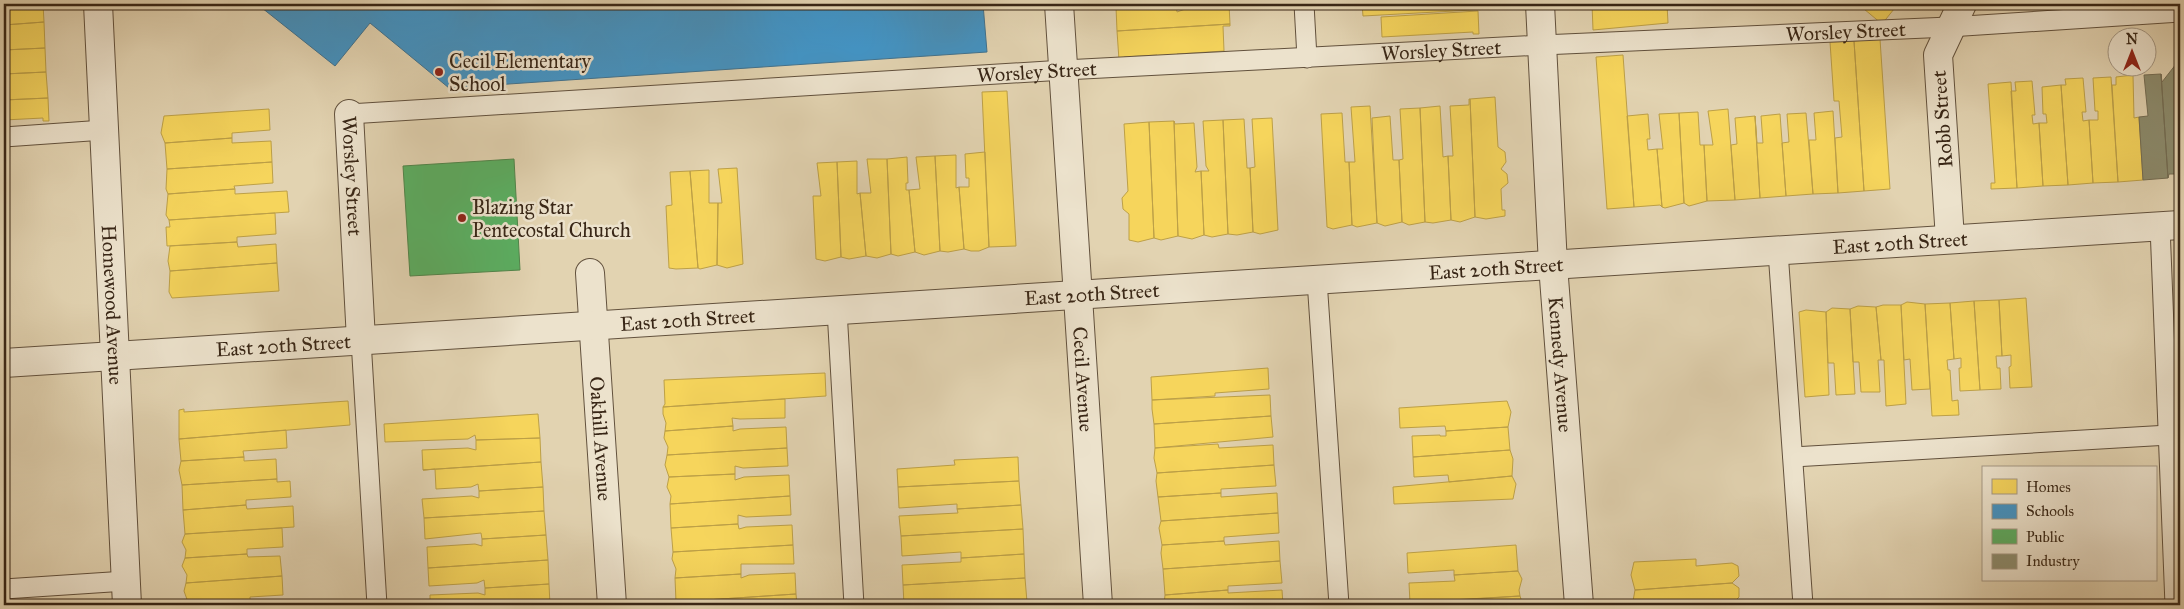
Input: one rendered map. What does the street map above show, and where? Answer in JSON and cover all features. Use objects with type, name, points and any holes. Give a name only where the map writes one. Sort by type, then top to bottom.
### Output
[{"type":"street","name":"Homewood Avenue","points":[[98,4],[127,593]]},
{"type":"street","name":"Cecil Avenue","points":[[1060,4],[1098,605]]},
{"type":"street","name":"Kennedy Avenue","points":[[1540,4],[1553,265],[1579,605]]},
{"type":"street","name":"Robb Street","points":[[1950,239],[1938,55],[1956,15]]},
{"type":"street","name":"Worsley Street","points":[[349,114],[361,340]]},
{"type":"street","name":"East 20th Street","points":[[4,363],[2170,225]]},
{"type":"street","name":"Oakhill Avenue","points":[[590,273],[612,605]]},
{"type":"lane","points":[[1304,4],[1307,58]]},
{"type":"lane","name":"Worsley Street","points":[[349,114],[1064,70],[1542,44],[1956,15],[2180,12]]},
{"type":"lane","points":[[4,136],[104,130]]},
{"type":"lane","points":[[2170,225],[2169,434],[2175,605]]},
{"type":"lane","points":[[1778,251],[1803,605]]},
{"type":"lane","points":[[1318,280],[1339,605]]},
{"type":"lane","points":[[837,310],[854,605]]},
{"type":"lane","points":[[361,340],[377,605]]},
{"type":"lane","points":[[1793,457],[2169,434]]},
{"type":"lane","points":[[4,589],[127,593]]},
{"type":"building: Homes","points":[[4,4],[43,4],[44,22],[4,25]]},
{"type":"building: Homes","points":[[1115,4],[1154,4],[1115,8]]},
{"type":"building: Homes","points":[[1176,4],[1177,12],[1188,8],[1209,7],[1209,4],[1229,4],[1230,24],[1117,31],[1116,7]]},
{"type":"building: Homes","points":[[1362,4],[1490,4],[1491,9],[1363,16]]},
{"type":"building: Homes","points":[[1592,4],[1667,4],[1668,23],[1593,30]]},
{"type":"building: Homes","points":[[1858,4],[1898,4],[1882,24]]},
{"type":"building: Homes","points":[[1478,11],[1479,34],[1473,34],[1473,32],[1382,37],[1381,17]]},
{"type":"building: Homes","points":[[44,22],[45,48],[4,50],[4,25]]},
{"type":"building: Homes","points":[[1230,24],[1230,26],[1223,26],[1224,51],[1177,54],[1172,60],[1164,62],[1157,55],[1124,57],[1125,60],[1119,60],[1117,31]]},
{"type":"building: Homes","points":[[1880,39],[1890,189],[1864,191],[1854,41]]},
{"type":"building: Homes","points":[[1854,41],[1864,191],[1838,193],[1835,138],[1842,137],[1839,101],[1834,101],[1830,42]]},
{"type":"building: Homes","points":[[45,48],[46,72],[4,74],[4,50]]},
{"type":"building: Homes","points":[[1623,55],[1634,207],[1607,209],[1596,57]]},
{"type":"building: Homes","points":[[46,72],[48,98],[4,100],[4,74]]},
{"type":"building: Homes","points":[[2083,78],[2086,112],[2082,112],[2083,121],[2089,120],[2093,183],[2068,185],[2061,85],[2066,85],[2065,79]]},
{"type":"building: Homes","points":[[2093,78],[2111,78],[2118,182],[2093,183],[2089,120],[2098,120],[2098,111],[2095,111]]},
{"type":"building: Homes","points":[[2116,78],[2133,78],[2134,118],[2139,117],[2143,180],[2118,182],[2112,85],[2116,85]]},
{"type":"building: Homes","points":[[2032,81],[2035,115],[2032,115],[2033,124],[2039,123],[2043,186],[2017,188],[2011,91],[2016,91],[2015,82]]},
{"type":"building: Homes","points":[[2011,82],[2017,188],[1991,189],[1991,183],[1995,183],[1988,84]]},
{"type":"building: Homes","points":[[2061,85],[2068,185],[2043,186],[2039,123],[2047,123],[2046,114],[2043,114],[2042,87]]},
{"type":"building: Homes","points":[[1007,91],[1016,246],[989,247],[982,92]]},
{"type":"building: Homes","points":[[1495,97],[1498,147],[1505,152],[1506,162],[1501,169],[1507,174],[1508,183],[1501,189],[1502,210],[1505,210],[1505,216],[1486,219],[1475,217],[1470,99]]},
{"type":"building: Homes","points":[[48,98],[49,121],[43,121],[43,118],[4,120],[4,100]]},
{"type":"building: Homes","points":[[1469,99],[1475,217],[1460,222],[1451,220],[1448,156],[1453,156],[1450,106],[1469,105]]},
{"type":"building: Homes","points":[[1370,106],[1377,223],[1357,227],[1352,225],[1349,162],[1355,162],[1351,107]]},
{"type":"building: Homes","points":[[1440,106],[1443,157],[1448,156],[1451,220],[1433,223],[1425,222],[1420,108]]},
{"type":"building: Homes","points":[[1420,108],[1425,222],[1409,225],[1402,222],[1399,160],[1403,159],[1400,109]]},
{"type":"building: Homes","points":[[269,109],[270,130],[232,133],[232,138],[165,143],[161,133],[164,116]]},
{"type":"building: Homes","points":[[1728,109],[1735,200],[1707,201],[1704,145],[1713,145],[1708,111]]},
{"type":"building: Homes","points":[[1833,111],[1838,193],[1813,194],[1809,140],[1816,140],[1814,113]]},
{"type":"building: Homes","points":[[1698,112],[1700,145],[1704,145],[1707,201],[1689,206],[1684,203],[1679,113]]},
{"type":"building: Homes","points":[[1342,113],[1345,162],[1349,162],[1352,225],[1333,229],[1327,227],[1321,114]]},
{"type":"building: Homes","points":[[1679,113],[1684,203],[1665,208],[1662,207],[1657,149],[1663,149],[1659,114]]},
{"type":"building: Homes","points":[[1806,113],[1813,194],[1786,196],[1782,143],[1789,142],[1787,114]]},
{"type":"building: Homes","points":[[1648,114],[1650,139],[1647,139],[1648,150],[1657,149],[1662,207],[1660,205],[1634,207],[1627,116]]},
{"type":"building: Homes","points":[[1780,114],[1786,196],[1760,198],[1755,116],[1757,143],[1763,143],[1761,116]]},
{"type":"building: Homes","points":[[1390,116],[1393,160],[1399,160],[1402,222],[1385,226],[1377,223],[1372,118]]},
{"type":"building: Homes","points":[[1755,116],[1760,198],[1735,200],[1731,145],[1737,144],[1735,118]]},
{"type":"building: Homes","points":[[1272,118],[1278,230],[1260,234],[1253,232],[1250,168],[1255,167],[1252,119]]},
{"type":"building: Homes","points":[[1244,119],[1247,168],[1250,168],[1253,232],[1237,235],[1228,234],[1223,120]]},
{"type":"building: Homes","points":[[1223,120],[1228,234],[1212,237],[1204,235],[1201,171],[1209,171],[1206,166],[1203,121]]},
{"type":"building: Homes","points":[[1174,121],[1175,124],[1194,123],[1197,167],[1195,172],[1201,171],[1204,235],[1192,239],[1178,236]]},
{"type":"building: Homes","points":[[1174,121],[1178,236],[1161,240],[1154,238],[1149,122]]},
{"type":"building: Homes","points":[[1149,122],[1154,238],[1138,242],[1129,240],[1129,214],[1123,209],[1122,198],[1128,191],[1124,124]]},
{"type":"building: Homes","points":[[232,138],[232,143],[271,141],[272,162],[167,169],[165,143]]},
{"type":"building: Homes","points":[[985,152],[989,247],[979,251],[971,251],[964,249],[959,187],[969,187],[969,178],[966,178],[965,154]]},
{"type":"building: Homes","points":[[956,155],[956,188],[959,187],[964,249],[948,252],[940,251],[935,156]]},
{"type":"building: Homes","points":[[935,156],[940,251],[924,255],[915,252],[909,190],[920,189],[916,157]]},
{"type":"building: Homes","points":[[907,157],[908,183],[906,183],[906,190],[909,190],[915,252],[898,256],[891,254],[887,159]]},
{"type":"building: Homes","points":[[867,159],[887,159],[891,254],[877,258],[866,256],[860,193],[871,193]]},
{"type":"building: Homes","points":[[857,161],[857,194],[860,193],[866,256],[849,259],[841,257],[837,162]]},
{"type":"building: Homes","points":[[272,162],[273,183],[234,186],[235,189],[168,194],[166,189],[167,169]]},
{"type":"building: Homes","points":[[837,162],[841,257],[825,261],[816,259],[813,196],[821,196],[817,163]]},
{"type":"building: Homes","points":[[737,168],[743,264],[727,268],[717,265],[718,203],[722,203],[718,169]]},
{"type":"building: Homes","points":[[709,170],[709,203],[718,203],[717,265],[700,269],[698,268],[690,171]]},
{"type":"building: Homes","points":[[690,171],[698,268],[669,268],[666,206],[672,205],[670,172]]},
{"type":"building: Homes","points":[[235,189],[235,194],[287,191],[289,212],[169,220],[166,215],[168,194]]},
{"type":"building: Homes","points":[[275,213],[276,234],[237,237],[237,242],[167,246],[166,227],[170,227],[169,220]]},
{"type":"building: Homes","points":[[237,242],[238,247],[276,244],[277,263],[170,271],[168,261],[170,246]]},
{"type":"building: Homes","points":[[277,263],[279,291],[172,298],[169,292],[170,271]]},
{"type":"building: Homes","points":[[2177,290],[2180,290],[2180,316],[2179,316]]},
{"type":"building: Homes","points":[[2026,298],[2032,387],[2010,388],[2009,367],[2011,366],[2011,355],[2002,356],[1999,300]]},
{"type":"building: Homes","points":[[1999,300],[2002,356],[1996,356],[1997,368],[2000,368],[2001,389],[1980,390],[1974,301]]},
{"type":"building: Homes","points":[[1974,301],[1980,390],[1960,391],[1959,368],[1961,368],[1961,358],[1954,359],[1950,303]]},
{"type":"building: Homes","points":[[1907,302],[1925,304],[1930,389],[1912,390],[1910,359],[1904,360],[1901,305]]},
{"type":"building: Homes","points":[[1950,303],[1954,359],[1947,360],[1948,370],[1950,370],[1952,401],[1958,400],[1959,415],[1932,416],[1925,304]]},
{"type":"building: Homes","points":[[1901,305],[1906,404],[1886,406],[1884,360],[1881,360],[1876,307]]},
{"type":"building: Homes","points":[[1858,306],[1876,307],[1881,360],[1878,360],[1880,392],[1861,392],[1859,362],[1853,362],[1850,309]]},
{"type":"building: Homes","points":[[1832,308],[1850,309],[1855,394],[1836,395],[1834,363],[1828,363],[1826,312]]},
{"type":"building: Homes","points":[[1806,310],[1826,312],[1829,395],[1805,397],[1799,312]]},
{"type":"building: Homes","points":[[1268,368],[1269,389],[1215,393],[1215,396],[1152,400],[1151,377]]},
{"type":"building: Homes","points":[[825,373],[826,396],[663,407],[665,404],[664,380]]},
{"type":"building: Homes","points":[[1270,395],[1271,416],[1154,424],[1152,400]]},
{"type":"building: Homes","points":[[785,399],[785,418],[732,418],[733,426],[665,431],[666,423],[663,407]]},
{"type":"building: Homes","points":[[348,401],[350,425],[179,439],[179,410],[184,409],[184,412]]},
{"type":"building: Homes","points":[[1507,401],[1511,412],[1508,427],[1446,431],[1445,426],[1400,428],[1399,408]]},
{"type":"building: Homes","points":[[538,414],[540,438],[476,440],[475,435],[468,439],[385,442],[384,424]]},
{"type":"building: Homes","points":[[1271,416],[1273,437],[1155,448],[1154,424]]},
{"type":"building: Homes","points":[[733,426],[733,431],[786,427],[787,448],[667,455],[668,447],[664,438],[665,431]]},
{"type":"building: Homes","points":[[1508,427],[1510,450],[1413,457],[1412,436],[1446,436],[1446,431]]},
{"type":"building: Homes","points":[[286,430],[287,448],[243,451],[244,457],[181,461],[179,439]]},
{"type":"building: Homes","points":[[540,438],[541,462],[423,470],[422,450],[468,448],[476,450],[476,440]]},
{"type":"building: Homes","points":[[1218,444],[1219,448],[1273,445],[1274,465],[1157,473],[1154,458],[1155,448]]},
{"type":"building: Homes","points":[[787,448],[788,466],[743,468],[735,466],[735,474],[669,477],[665,465],[667,455]]},
{"type":"building: Homes","points":[[1510,450],[1513,459],[1512,476],[1449,482],[1448,475],[1414,477],[1413,457]]},
{"type":"building: Homes","points":[[244,457],[244,461],[276,459],[277,479],[182,485],[179,470],[181,461]]},
{"type":"building: Homes","points":[[1018,457],[1019,481],[898,487],[897,469],[955,465],[954,460]]},
{"type":"building: Homes","points":[[541,462],[543,487],[479,491],[478,484],[471,487],[436,489],[435,469]]},
{"type":"building: Homes","points":[[1274,465],[1276,486],[1221,489],[1221,493],[1158,497],[1157,473]]},
{"type":"building: Homes","points":[[735,474],[735,480],[744,477],[789,475],[790,496],[670,504],[671,496],[667,487],[669,477]]},
{"type":"building: Homes","points":[[1512,476],[1516,484],[1513,499],[1394,504],[1393,487]]},
{"type":"building: Homes","points":[[277,479],[277,482],[290,481],[291,497],[246,500],[246,505],[183,510],[182,485]]},
{"type":"building: Homes","points":[[1019,481],[1021,505],[957,509],[957,504],[899,508],[898,487]]},
{"type":"building: Homes","points":[[543,487],[544,511],[424,518],[422,499],[472,496],[479,498],[479,491]]},
{"type":"building: Homes","points":[[1221,493],[1221,497],[1277,493],[1278,513],[1161,521],[1158,497]]},
{"type":"building: Homes","points":[[790,496],[791,515],[746,517],[738,515],[738,524],[671,528],[670,504]]},
{"type":"building: Homes","points":[[246,505],[247,509],[293,506],[294,527],[185,534],[183,510]]},
{"type":"building: Homes","points":[[1021,505],[1023,529],[901,536],[899,516],[958,513],[957,509]]},
{"type":"building: Homes","points":[[544,511],[546,535],[482,539],[481,533],[425,539],[424,518]]},
{"type":"building: Homes","points":[[1278,513],[1279,533],[1224,537],[1224,541],[1162,545],[1159,528],[1161,521]]},
{"type":"building: Homes","points":[[738,524],[739,529],[792,525],[793,545],[673,552],[671,528]]},
{"type":"building: Homes","points":[[282,528],[283,547],[247,549],[247,554],[185,558],[186,550],[182,542],[185,534]]},
{"type":"building: Homes","points":[[1023,529],[1024,554],[961,558],[961,552],[902,556],[901,536]]},
{"type":"building: Homes","points":[[546,535],[548,560],[428,568],[427,547],[475,544],[482,546],[482,539]]},
{"type":"building: Homes","points":[[1224,541],[1225,545],[1279,541],[1280,561],[1163,569],[1162,545]]},
{"type":"building: Homes","points":[[793,545],[794,564],[741,564],[741,574],[675,578],[676,569],[672,559],[673,552]]},
{"type":"building: Homes","points":[[1516,545],[1518,571],[1454,575],[1454,570],[1408,573],[1407,553]]},
{"type":"building: Homes","points":[[247,554],[248,557],[280,556],[282,576],[186,583],[187,575],[182,566],[185,558]]},
{"type":"building: Homes","points":[[1024,554],[1025,578],[903,585],[902,565],[961,562],[961,558]]},
{"type":"building: Homes","points":[[1696,559],[1696,566],[1732,563],[1738,566],[1739,576],[1732,583],[1635,590],[1631,575],[1634,562]]},
{"type":"building: Homes","points":[[548,560],[549,584],[485,588],[484,580],[477,583],[429,586],[428,568]]},
{"type":"building: Homes","points":[[1280,561],[1282,583],[1228,586],[1228,590],[1165,595],[1163,569]]},
{"type":"building: Homes","points":[[1518,571],[1522,579],[1519,590],[1520,596],[1410,603],[1409,583],[1455,581],[1454,575]]},
{"type":"building: Homes","points":[[795,573],[796,594],[676,602],[675,578],[741,574],[741,578],[749,575]]},
{"type":"building: Homes","points":[[282,576],[283,595],[250,597],[250,603],[189,605],[184,591],[186,583]]},
{"type":"building: Homes","points":[[1025,578],[1027,602],[975,605],[963,605],[963,602],[904,605],[903,585]]},
{"type":"building: Homes","points":[[1732,583],[1739,588],[1739,597],[1733,603],[1636,605],[1633,601],[1635,590]]},
{"type":"building: Homes","points":[[549,584],[550,605],[430,605],[430,595],[478,593],[485,595],[485,588]]},
{"type":"building: Homes","points":[[1228,590],[1228,593],[1282,590],[1283,605],[1164,605],[1165,595]]},
{"type":"building: Homes","points":[[796,594],[797,605],[675,605],[676,602]]},
{"type":"building: Homes","points":[[1520,596],[1523,605],[1416,605],[1416,602]]},
{"type":"building: Homes","points":[[1027,602],[1028,605],[975,605]]},
{"type":"building: Homes","points":[[250,603],[250,605],[216,605]]},
{"type":"building: Schools","name":"Cecil Elementary School","points":[[257,4],[983,4],[987,52],[449,88],[370,23],[335,66]]},
{"type":"building: Public","name":"Blazing Star Pentecostal Church","points":[[514,159],[520,270],[410,276],[403,166]]},
{"type":"building: Industry","points":[[2180,59],[2180,174],[2169,174],[2168,178],[2161,74],[2162,82]]},
{"type":"building: Industry","points":[[2156,74],[2161,74],[2168,178],[2143,180],[2139,117],[2148,116],[2144,78],[2156,78]]},
{"type":"place","name":"Cecil Elementary School","points":[[439,72]]},
{"type":"place","name":"Blazing Star Pentecostal Church","points":[[462,218]]}]
